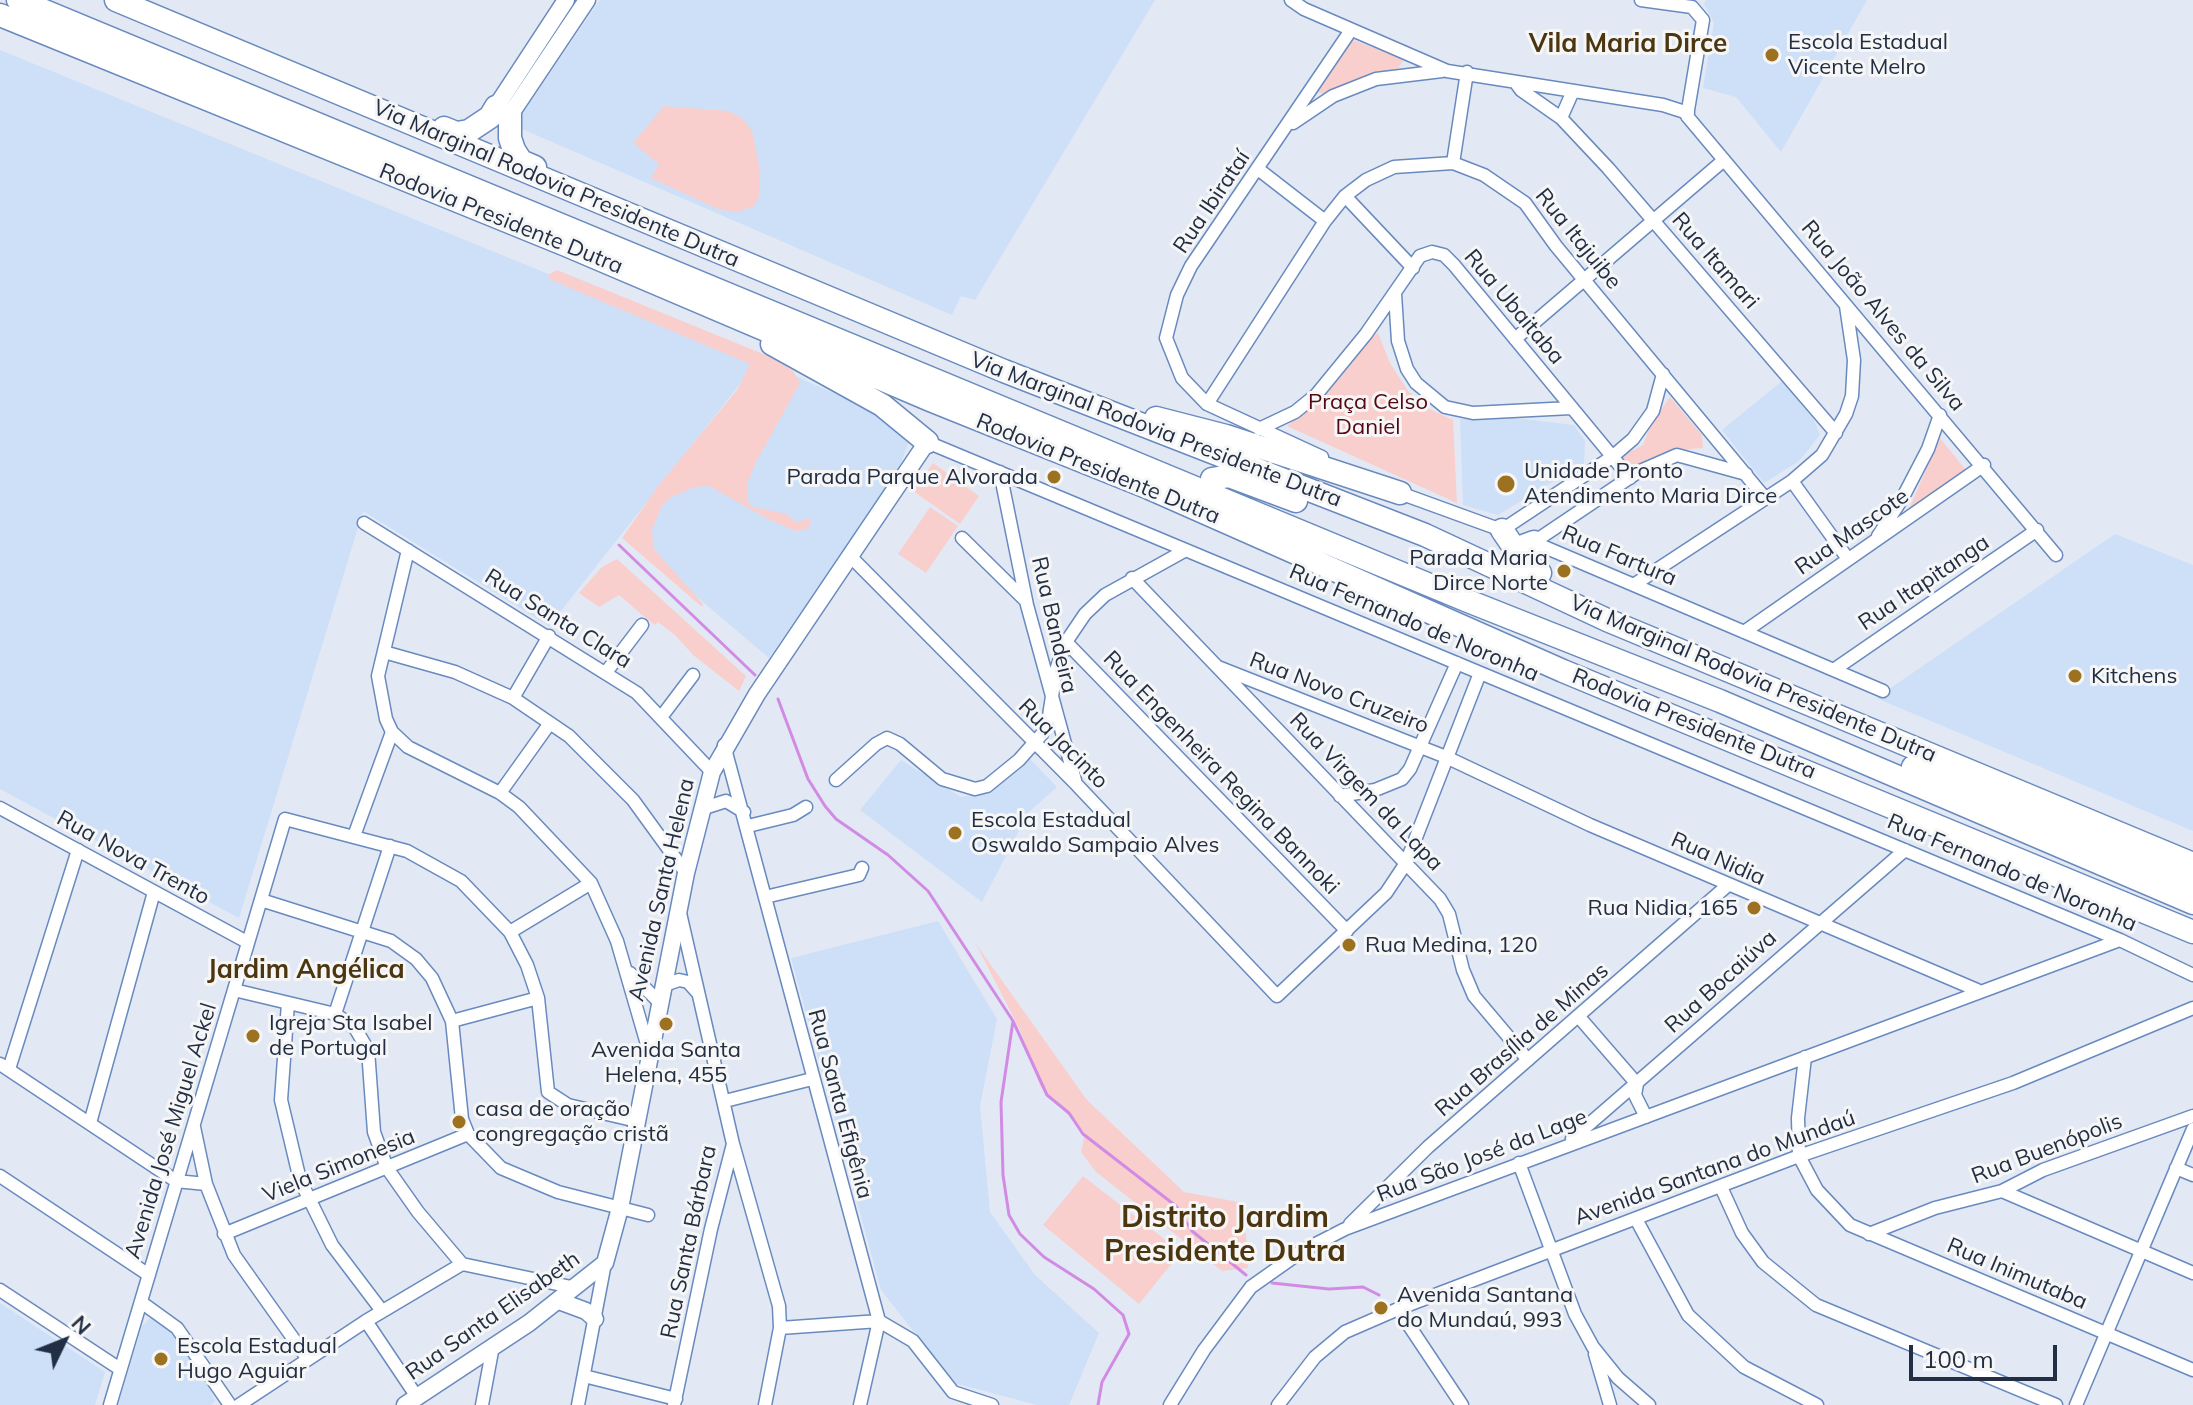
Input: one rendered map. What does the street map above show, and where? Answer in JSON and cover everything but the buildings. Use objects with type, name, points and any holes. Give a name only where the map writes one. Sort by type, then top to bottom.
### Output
[{"type":"highway","name":"Rodovia Presidente Dutra","points":[[18,0],[1468,601],[1720,701],[2193,903]]},
{"type":"highway","name":"Rodovia Presidente Dutra","points":[[58,0],[2193,883]]},
{"type":"highway","name":"Via Marginal Rodovia Presidente Dutra","points":[[116,0],[1004,371],[1425,535],[1636,632],[2193,864]]},
{"type":"highway","points":[[139,0],[160,18]]},
{"type":"highway","name":"Rodovia Presidente Dutra","points":[[0,15],[1149,488],[1563,671],[1638,714],[1683,734],[1802,769],[2193,932]]},
{"type":"highway","points":[[354,99],[386,103],[456,133],[480,125],[503,111],[510,138],[521,161],[592,192],[611,206]]},
{"type":"highway","points":[[739,319],[793,358],[882,405],[927,442]]},
{"type":"highway","points":[[1004,371],[1037,374],[1142,414],[1226,436],[1400,493]]},
{"type":"highway","points":[[1212,479],[1229,476],[1480,567],[1498,568]]},
{"type":"highway","points":[[1502,530],[1524,545],[1516,560],[1521,564],[1580,592],[1636,632]]},
{"type":"street","points":[[503,111],[566,0]]},
{"type":"street","points":[[503,111],[587,0]]},
{"type":"street","points":[[1291,0],[1351,30],[1447,71]]},
{"type":"street","points":[[1287,127],[1333,96],[1376,79],[1447,71],[1689,108],[1703,20],[1694,4],[1641,0]]},
{"type":"street","name":"Rua Ibirataí","points":[[1207,404],[1174,365],[1166,338],[1168,322],[1191,266],[1351,30]]},
{"type":"street","points":[[1453,163],[1467,72]]},
{"type":"street","name":"Rua Itamari","points":[[1515,82],[1521,90],[1561,118],[1836,433]]},
{"type":"street","points":[[1561,118],[1573,91]]},
{"type":"street","name":"Rua João Alves da Silva","points":[[1689,108],[1724,160],[1878,345],[1984,465],[2056,555]]},
{"type":"street","points":[[1515,339],[1724,160]]},
{"type":"street","name":"Rua Itajuibe","points":[[1207,404],[1325,221],[1345,196],[1366,180],[1394,167],[1453,163],[1484,175],[1525,203],[1765,498]]},
{"type":"street","points":[[1258,169],[1325,221]]},
{"type":"street","points":[[1259,429],[1295,412],[1316,395],[1413,268],[1345,196]]},
{"type":"street","name":"Rua Ubaitaba","points":[[1413,268],[1420,256],[1432,252],[1444,255],[1630,478]]},
{"type":"street","points":[[1395,294],[1398,341],[1416,383],[1445,407],[1462,413],[1571,408]]},
{"type":"street","points":[[1635,584],[1792,481],[1822,455],[1836,433],[1852,396],[1853,352],[1846,305]]},
{"type":"street","points":[[1374,323],[1398,341]]},
{"type":"street","points":[[1853,352],[1878,345]]},
{"type":"street","points":[[1207,404],[1400,493],[1502,530],[1612,457],[1633,439],[1653,411],[1663,374]]},
{"type":"street","points":[[1874,542],[1915,474],[1940,415]]},
{"type":"street","name":"Rua Fernando de Noronha","points":[[927,442],[2120,940],[2193,975]]},
{"type":"street","name":"Avenida Santa Helena","points":[[605,1263],[620,1208],[686,873],[712,772],[724,745],[927,442]]},
{"type":"street","points":[[1594,469],[1600,442]]},
{"type":"street","points":[[1703,461],[1723,445]]},
{"type":"street","points":[[1524,545],[1647,466],[1677,455],[1746,474]]},
{"type":"street","name":"Rua Mascote","points":[[1744,632],[1984,465]]},
{"type":"street","name":"Rua Bandeira","points":[[1000,472],[1026,601],[1051,702],[1076,784]]},
{"type":"street","points":[[1792,481],[1848,559]]},
{"type":"street","name":"Rua Santa Clara","points":[[364,523],[607,671],[662,716],[712,772]]},
{"type":"street","name":"Rua Itapitanga","points":[[1835,669],[2037,530]]},
{"type":"street","points":[[962,538],[1026,601]]},
{"type":"street","name":"Rua Fartura","points":[[1524,545],[1635,584],[1883,691]]},
{"type":"street","points":[[408,550],[377,689],[392,732],[417,753],[500,793],[544,830],[591,883],[604,906],[627,969],[649,1054]]},
{"type":"street","points":[[836,780],[887,738],[900,744],[942,779],[975,789],[987,786],[1035,744],[1048,723],[1056,670],[1066,642],[1085,614],[1132,578],[1186,550]]},
{"type":"street","name":"Rua Jacinto","points":[[851,557],[1076,784],[1277,996],[1347,931]]},
{"type":"street","name":"Rua Virgem da Lapa","points":[[1132,578],[1406,863],[1449,914],[1463,970],[1474,996],[1528,1060]]},
{"type":"street","points":[[607,671],[642,625]]},
{"type":"street","points":[[513,698],[549,636]]},
{"type":"street","name":"Rua Engenheira Regina Bannoki","points":[[1066,642],[1347,931]]},
{"type":"street","points":[[384,652],[455,672],[513,698],[550,723],[612,775],[686,873]]},
{"type":"street","points":[[1340,796],[1391,786],[1410,769],[1457,663]]},
{"type":"street","name":"Rua Novo Cruzeiro","points":[[1218,667],[1446,757]]},
{"type":"street","points":[[1347,931],[1386,893],[1406,863],[1480,673]]},
{"type":"street","points":[[662,716],[693,675]]},
{"type":"street","points":[[500,793],[550,723]]},
{"type":"street","points":[[392,732],[354,836],[428,861],[461,881],[510,932],[538,998],[548,1092],[568,1105],[637,1121]]},
{"type":"street","name":"Rua Santa Efigênia","points":[[724,745],[879,1321],[860,1405]]},
{"type":"street","name":"Rua Nidia","points":[[1446,757],[1816,924],[1977,990]]},
{"type":"street","points":[[701,809],[726,801],[744,812]]},
{"type":"street","points":[[748,826],[793,815],[806,807]]},
{"type":"street","name":"Rua Nova Trento","points":[[0,808],[247,942]]},
{"type":"street","name":"Avenida José Miguel Ackel","points":[[110,1405],[261,900],[281,821],[287,818],[354,836]]},
{"type":"street","points":[[660,837],[677,846],[693,843]]},
{"type":"street","points":[[335,1014],[390,846]]},
{"type":"street","points":[[78,850],[4,1066],[176,1181],[206,1184]]},
{"type":"street","name":"Rua Bocaiúva","points":[[1565,1145],[1816,924],[1905,850]]},
{"type":"street","points":[[765,897],[859,875],[862,868]]},
{"type":"street","points":[[510,932],[591,883]]},
{"type":"street","name":"Rua Brasília de Minas","points":[[1345,1229],[1528,1060],[1728,885]]},
{"type":"street","points":[[90,1123],[154,892]]},
{"type":"street","points":[[261,900],[397,944],[416,959],[432,978],[452,1021],[462,1119],[468,1134],[501,1168],[526,1181],[648,1215]]},
{"type":"street","name":"Rua Santa Bárbara","points":[[675,1402],[733,1144],[680,910]]},
{"type":"street","name":"Rua São José da Lage","points":[[1170,1405],[1204,1350],[1251,1287],[1302,1251],[1345,1229],[1977,990],[2120,940]]},
{"type":"street","points":[[627,969],[661,994],[673,981],[688,982],[699,995]]},
{"type":"street","points":[[234,990],[335,1014],[355,1028],[368,1050],[374,1132],[387,1168],[418,1212],[462,1264],[576,1288]]},
{"type":"street","points":[[452,1021],[538,998]]},
{"type":"street","points":[[288,1003],[281,1100],[308,1202],[332,1245],[382,1311]]},
{"type":"street","name":"Avenida Santana do Mundaú","points":[[1278,1405],[1315,1357],[1345,1332],[1398,1309],[1785,1161],[2013,1083],[2193,1008]]},
{"type":"street","points":[[1579,1017],[1637,1084],[1635,1095],[1646,1117]]},
{"type":"street","points":[[1799,1156],[1797,1129],[1805,1057]]},
{"type":"street","points":[[725,1101],[812,1079]]},
{"type":"street","name":"Rua Buenópolis","points":[[1869,1234],[1935,1208],[2002,1191],[2043,1170],[2193,1116]]},
{"type":"street","points":[[193,1125],[206,1184],[224,1234],[253,1284],[307,1358]]},
{"type":"street","points":[[1785,1161],[1797,1129]]},
{"type":"street","points":[[2076,1405],[2193,1129]]},
{"type":"street","name":"Viela Simonesia","points":[[224,1234],[468,1134]]},
{"type":"street","points":[[733,1144],[772,1278],[780,1328],[765,1405]]},
{"type":"street","name":"Rua Inimutaba","points":[[1799,1156],[1831,1209],[1869,1234],[2193,1370]]},
{"type":"street","points":[[1519,1163],[1575,1314],[1593,1347],[1610,1404],[1631,1389]]},
{"type":"street","points":[[2176,1168],[2193,1175]]},
{"type":"street","points":[[0,1176],[149,1275]]},
{"type":"street","points":[[1392,1183],[1407,1205]]},
{"type":"street","points":[[1721,1187],[1742,1233],[1763,1262],[1816,1305],[2056,1405]]},
{"type":"street","points":[[2002,1191],[2193,1273]]},
{"type":"street","points":[[1636,1219],[1688,1315],[1744,1367],[1817,1405]]},
{"type":"street","points":[[578,1405],[605,1263]]},
{"type":"street","name":"Rua Santa Elisabeth","points":[[411,1401],[559,1301],[605,1263]]},
{"type":"street","points":[[239,1405],[307,1358],[462,1264]]},
{"type":"street","points":[[0,1290],[120,1369]]},
{"type":"street","points":[[559,1301],[586,1311],[595,1319]]},
{"type":"street","points":[[141,1302],[177,1328],[230,1405]]},
{"type":"street","points":[[1398,1309],[1462,1405]]},
{"type":"street","points":[[366,1321],[411,1401]]},
{"type":"street","points":[[780,1328],[879,1321],[913,1341],[952,1399],[992,1405]]},
{"type":"street","points":[[482,1405],[493,1346]]},
{"type":"street","points":[[1593,1347],[1649,1405]]},
{"type":"street","points":[[584,1376],[675,1402]]},
{"type":"shaded area","points":[[600,0],[1155,0],[975,300],[961,296],[952,315],[522,129],[520,121],[524,111]]},
{"type":"shaded area","name":"Escola Estadual Vicente Melro","points":[[1706,0],[1867,0],[1781,152],[1736,97],[1703,88],[1714,23],[1704,4]]},
{"type":"shaded area","points":[[0,50],[759,360],[549,626],[363,511],[239,918],[0,789]]},
{"type":"shaded area","points":[[766,363],[892,419],[909,441],[898,471],[769,658],[625,536]]},
{"type":"shaded area","points":[[1782,381],[1814,420],[1820,435],[1799,461],[1764,483],[1722,430]]},
{"type":"shaded area","name":"Unidade Pronto Atendimento Maria Dirce","points":[[1515,418],[1574,425],[1585,441],[1584,463],[1498,515],[1463,505],[1460,419]]},
{"type":"shaded area","points":[[2115,534],[2193,565],[2193,831],[1876,698]]},
{"type":"shaded area","name":"Escola Estadual Oswaldo Sampaio Alves","points":[[1029,758],[1057,787],[1028,813],[982,902],[860,810],[901,760],[961,797],[990,792]]},
{"type":"shaded area","points":[[938,921],[997,1019],[980,1106],[990,1212],[1035,1275],[1099,1333],[1069,1405],[1037,1405],[954,1383],[881,1290],[791,958]]},
{"type":"shaded area","points":[[0,1303],[105,1372],[95,1405],[0,1405]]},
{"type":"shaded area","name":"Escola Estadual Hugo Aguiar","points":[[151,1317],[164,1321],[211,1391],[215,1401],[211,1405],[118,1405],[142,1326]]},
{"type":"green space","points":[[1342,36],[1404,59],[1396,72],[1324,94],[1306,88]]},
{"type":"green space","points":[[664,106],[728,111],[742,118],[752,131],[760,170],[759,197],[753,207],[736,212],[718,209],[651,178],[659,164],[633,143]]},
{"type":"green space","points":[[557,270],[773,358],[793,371],[800,383],[754,466],[748,482],[747,501],[753,507],[786,514],[798,523],[806,518],[812,521],[807,529],[795,531],[709,486],[695,487],[671,497],[662,506],[652,529],[653,548],[703,604],[702,607],[622,538],[658,486],[737,390],[750,364],[551,280],[548,275]]},
{"type":"green space","name":"Praça Celso Daniel","points":[[1378,333],[1390,363],[1408,391],[1429,409],[1453,420],[1457,503],[1287,426],[1328,392],[1368,340]]},
{"type":"green space","points":[[1670,397],[1702,435],[1703,448],[1667,451],[1631,467],[1622,456],[1643,445],[1651,424]]},
{"type":"green space","points":[[1940,438],[1966,470],[1909,509]]},
{"type":"green space","points":[[933,463],[979,496],[960,524],[913,491]]},
{"type":"green space","points":[[930,507],[958,526],[926,573],[898,554]]},
{"type":"green space","points":[[617,559],[746,676],[739,691],[693,655],[676,636],[658,622],[655,625],[619,595],[599,607],[579,593],[602,567]]},
{"type":"green space","points":[[976,944],[1087,1100],[1184,1192],[1244,1203],[1248,1268],[1222,1271],[1096,1172],[1081,1152],[1085,1133],[1040,1086],[1020,1030]]},
{"type":"green space","points":[[1083,1176],[1181,1252],[1139,1304],[1043,1225]]},
{"type":"waterway","points":[[619,545],[755,675]]},
{"type":"waterway","points":[[778,699],[808,779],[825,806],[836,819],[888,855],[928,891],[1013,1021],[1001,1102],[1003,1175],[1009,1215],[1020,1234],[1044,1257],[1094,1289],[1123,1315],[1129,1334],[1102,1382],[1098,1405]]},
{"type":"waterway","points":[[1013,1021],[1047,1095],[1069,1113],[1083,1134],[1176,1206],[1192,1231],[1246,1275]]},
{"type":"waterway","points":[[1272,1283],[1329,1289],[1363,1287],[1379,1295]]},
{"type":"place","name":"Escola Estadual Vicente Melro","points":[[1772,55]]},
{"type":"place","name":"Parada Parque Alvorada","points":[[1054,477]]},
{"type":"place","name":"Unidade Pronto Atendimento Maria Dirce","points":[[1506,484]]},
{"type":"place","name":"Parada Maria Dirce Norte","points":[[1564,571]]},
{"type":"place","name":"Kitchens","points":[[2075,676]]},
{"type":"place","name":"Escola Estadual Oswaldo Sampaio Alves","points":[[955,833]]},
{"type":"place","name":"Rua Nidia, 165","points":[[1754,908]]},
{"type":"place","name":"Rua Medina, 120","points":[[1349,945]]},
{"type":"place","name":"Avenida Santa Helena, 455","points":[[666,1024]]},
{"type":"place","name":"Igreja Sta Isabel de Portugal","points":[[253,1036]]},
{"type":"place","name":"casa de oração congregação cristã","points":[[459,1122]]},
{"type":"place","name":"Avenida Santana do Mundaú, 993","points":[[1381,1308]]},
{"type":"place","name":"Escola Estadual Hugo Aguiar","points":[[161,1359]]},
{"type":"district","name":"Vila Maria Dirce","points":[[1628,44]]},
{"type":"district","name":"Jardim Angélica","points":[[306,970]]},
{"type":"district","name":"Distrito Jardim Presidente Dutra","points":[[1225,1235]]}]
